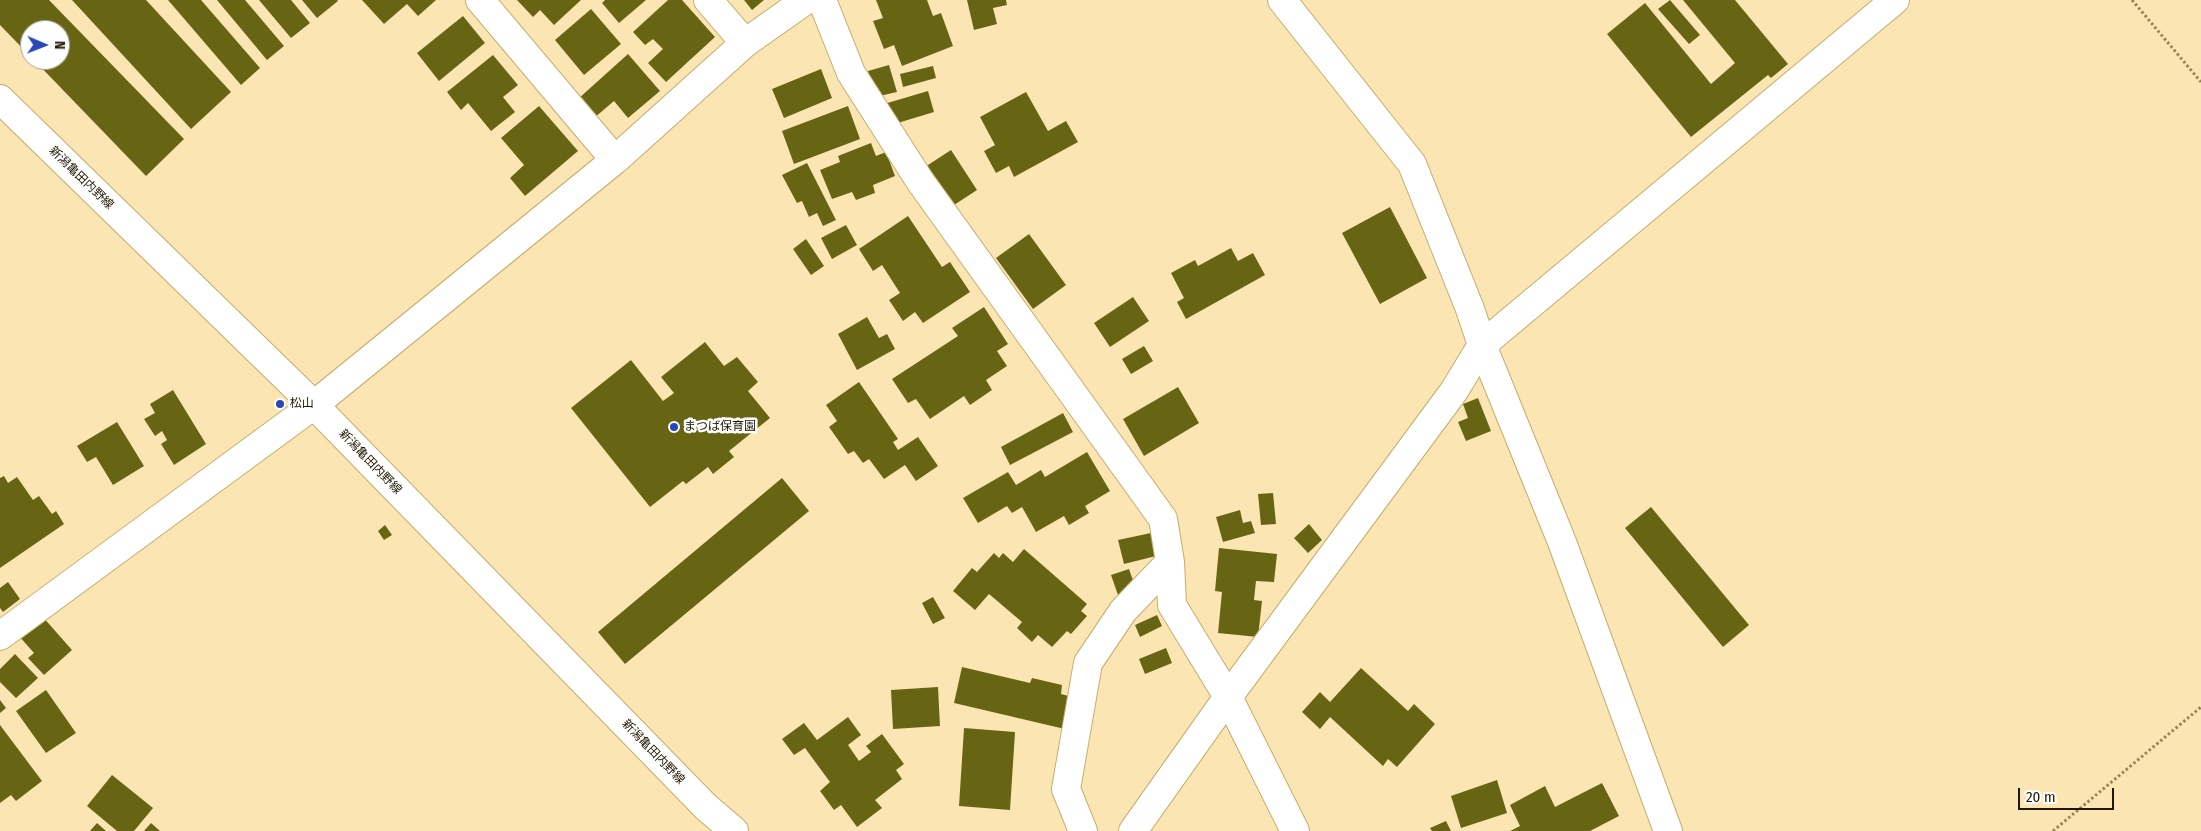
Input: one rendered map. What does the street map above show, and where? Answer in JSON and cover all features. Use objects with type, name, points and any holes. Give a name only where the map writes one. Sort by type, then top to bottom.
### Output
[{"type":"street","points":[[480,0],[615,160]]},
{"type":"street","points":[[708,0],[745,43]]},
{"type":"street","points":[[0,636],[314,405],[615,160],[745,43],[806,0]]},
{"type":"street","points":[[822,0],[851,73],[920,181],[1163,519],[1170,562],[1172,605],[1228,697],[1295,831]]},
{"type":"street","points":[[1282,0],[1412,164],[1470,309],[1482,345],[1562,542],[1668,831]]},
{"type":"street","points":[[1133,831],[1228,697],[1454,391],[1482,345],[1895,0]]},
{"type":"street","name":"新潟亀田内野線","points":[[0,99],[314,405],[706,807],[734,831]]},
{"type":"street","points":[[1083,831],[1066,789],[1088,663],[1123,611],[1170,562]]},
{"type":"path","points":[[2132,0],[2201,82]]},
{"type":"path","points":[[2053,831],[2201,707]]},
{"type":"building","points":[[0,0],[49,0],[68,20],[20,20],[20,46],[0,25]]},
{"type":"building","points":[[72,0],[146,0],[231,92],[191,129]]},
{"type":"building","points":[[168,0],[201,0],[260,68],[241,85]]},
{"type":"building","points":[[217,0],[245,0],[284,46],[267,60]]},
{"type":"building","points":[[259,0],[291,0],[310,23],[291,38]]},
{"type":"building","points":[[302,0],[337,0],[338,1],[317,18]]},
{"type":"building","points":[[362,0],[436,0],[418,16],[407,4],[384,24]]},
{"type":"building","points":[[517,0],[581,0],[554,25],[540,10],[533,17]]},
{"type":"building","points":[[605,0],[646,0],[619,23],[602,3]]},
{"type":"building","points":[[668,0],[682,0],[715,37],[666,82],[648,63],[663,49],[653,39],[645,45],[633,32]]},
{"type":"building","points":[[744,0],[764,0],[752,10]]},
{"type":"building","points":[[876,0],[927,0],[933,16],[941,13],[953,46],[902,66],[894,45],[884,49],[873,21],[883,18]]},
{"type":"building","points":[[967,0],[1006,0],[1007,5],[993,8],[997,24],[974,30]]},
{"type":"building","points":[[1670,0],[1700,35],[1689,44],[1658,9]]},
{"type":"building","points":[[1683,0],[1735,0],[1788,64],[1771,78],[1768,75],[1691,137],[1607,34],[1645,3],[1711,84],[1735,63]]},
{"type":"building","points":[[591,9],[621,44],[584,75],[555,40]]},
{"type":"building","points":[[463,16],[485,43],[439,81],[417,53]]},
{"type":"building","points":[[70,22],[184,139],[146,176],[44,70],[70,70]]},
{"type":"building","points":[[628,54],[660,91],[628,118],[614,101],[594,118],[578,99]]},
{"type":"building","points":[[493,55],[518,85],[503,97],[515,112],[491,131],[468,103],[461,110],[447,92]]},
{"type":"building","points":[[889,65],[897,92],[875,97],[868,71]]},
{"type":"building","points":[[933,66],[936,78],[903,87],[900,74]]},
{"type":"building","points":[[821,69],[832,98],[784,118],[772,89]]},
{"type":"building","points":[[928,91],[934,112],[891,125],[884,104]]},
{"type":"building","points":[[1026,92],[1048,131],[1066,121],[1078,142],[1014,177],[1009,166],[996,173],[984,151],[995,145],[980,117]]},
{"type":"building","points":[[539,106],[578,151],[525,196],[510,178],[524,165],[501,138]]},
{"type":"building","points":[[848,106],[860,139],[794,164],[782,131]]},
{"type":"building","points":[[871,143],[876,156],[886,152],[895,176],[873,185],[875,193],[856,200],[852,192],[832,199],[820,170],[840,162],[838,156]]},
{"type":"building","points":[[951,150],[977,190],[951,207],[925,167]]},
{"type":"building","points":[[807,163],[836,220],[823,226],[817,213],[809,217],[802,201],[797,203],[782,175]]},
{"type":"building","points":[[1390,207],[1427,278],[1380,304],[1342,233]]},
{"type":"building","points":[[908,216],[942,267],[950,262],[970,292],[923,323],[915,312],[903,321],[889,300],[900,293],[882,265],[873,271],[859,249]]},
{"type":"building","points":[[846,225],[857,245],[832,259],[821,238]]},
{"type":"building","points":[[1029,234],[1066,285],[1033,309],[996,258]]},
{"type":"building","points":[[806,239],[824,266],[811,275],[793,249]]},
{"type":"building","points":[[1231,248],[1238,261],[1253,253],[1265,275],[1186,319],[1177,302],[1184,298],[1171,273],[1195,260],[1198,266]]},
{"type":"building","points":[[1133,297],[1149,321],[1110,347],[1094,323]]},
{"type":"building","points":[[984,307],[1008,344],[997,351],[1007,366],[986,380],[992,390],[970,405],[964,396],[930,419],[916,399],[908,403],[892,379],[958,336],[952,328]]},
{"type":"building","points":[[867,317],[879,338],[887,334],[895,349],[857,370],[838,334]]},
{"type":"building","points":[[705,342],[724,366],[737,357],[758,382],[748,391],[770,418],[729,451],[734,457],[713,474],[708,467],[686,484],[683,481],[650,507],[571,408],[631,360],[663,401],[674,393],[661,377]]},
{"type":"building","points":[[1144,346],[1153,361],[1131,374],[1122,359]]},
{"type":"building","points":[[859,382],[898,439],[893,442],[898,450],[918,437],[938,466],[916,481],[905,465],[884,479],[869,459],[863,463],[854,451],[848,454],[829,427],[837,421],[826,405]]},
{"type":"building","points":[[1178,387],[1199,423],[1144,456],[1123,419]]},
{"type":"building","points":[[173,390],[206,444],[174,465],[161,444],[167,440],[162,431],[155,436],[144,419],[155,413],[150,404]]},
{"type":"building","points":[[1478,398],[1491,431],[1466,441],[1458,422],[1468,418],[1463,404]]},
{"type":"building","points":[[1063,413],[1073,432],[1010,465],[1001,447]]},
{"type":"building","points":[[117,422],[144,466],[113,485],[96,457],[87,462],[77,446]]},
{"type":"building","points":[[1087,452],[1110,491],[1085,506],[1089,513],[1069,525],[1064,516],[1036,532],[1022,507],[1012,513],[1007,506],[978,523],[963,498],[1008,472],[1016,485],[1041,470],[1045,477]]},
{"type":"building","points":[[4,476],[8,483],[17,477],[33,500],[39,496],[52,514],[56,511],[64,524],[0,568],[0,478]]},
{"type":"building","points":[[782,478],[809,511],[625,664],[598,632]]},
{"type":"building","points":[[1273,493],[1276,524],[1261,525],[1258,494]]},
{"type":"building","points":[[1651,507],[1749,625],[1723,647],[1625,528]]},
{"type":"building","points":[[1240,510],[1243,523],[1251,521],[1255,533],[1223,542],[1216,517]]},
{"type":"building","points":[[1309,524],[1322,540],[1308,553],[1294,538]]},
{"type":"building","points":[[385,525],[392,535],[384,540],[378,531]]},
{"type":"building","points":[[1151,533],[1156,556],[1124,564],[1118,540]]},
{"type":"building","points":[[1219,548],[1277,554],[1274,582],[1256,581],[1254,600],[1262,601],[1258,637],[1218,633],[1222,592],[1215,591]]},
{"type":"building","points":[[1024,549],[1087,604],[1081,611],[1087,616],[1071,634],[1067,631],[1052,647],[1038,635],[1032,642],[1017,628],[1022,622],[989,594],[975,610],[953,591],[972,568],[977,572],[994,553],[999,558],[1003,553],[1013,562]]},
{"type":"building","points":[[1129,569],[1136,589],[1118,595],[1111,575]]},
{"type":"building","points":[[8,582],[20,599],[3,612],[0,608],[0,588]]},
{"type":"building","points":[[933,597],[945,618],[933,624],[922,603]]},
{"type":"building","points":[[1157,615],[1162,626],[1140,637],[1135,625]]},
{"type":"building","points":[[42,616],[72,650],[44,675],[28,658],[34,653],[19,636]]},
{"type":"building","points":[[1166,648],[1172,663],[1145,674],[1139,659]]},
{"type":"building","points":[[15,654],[38,678],[16,698],[0,682],[0,669]]},
{"type":"building","points":[[962,667],[1030,683],[1032,678],[1062,685],[1061,694],[1076,698],[1069,730],[954,703]]},
{"type":"building","points":[[1361,668],[1408,711],[1414,704],[1435,724],[1397,767],[1388,759],[1383,766],[1330,717],[1320,729],[1302,712],[1320,692],[1330,702]]},
{"type":"building","points":[[938,687],[940,726],[893,729],[891,690]]},
{"type":"building","points":[[46,690],[76,733],[46,753],[16,711]]},
{"type":"building","points":[[0,700],[6,708],[0,713]]},
{"type":"building","points":[[848,717],[861,735],[848,745],[859,761],[871,752],[866,746],[882,734],[904,764],[896,770],[902,779],[875,800],[882,808],[857,827],[841,805],[834,810],[820,791],[830,782],[805,748],[794,755],[782,739],[804,723],[817,740]]},
{"type":"building","points":[[0,725],[42,781],[16,801],[11,795],[0,803]]},
{"type":"building","points":[[964,728],[1015,732],[1010,810],[959,806]]},
{"type":"building","points":[[112,775],[153,808],[134,831],[117,831],[87,806]]},
{"type":"building","points":[[1497,780],[1507,813],[1461,828],[1451,796]]},
{"type":"building","points":[[1602,783],[1619,816],[1590,831],[1510,831],[1520,826],[1510,805],[1545,786],[1555,807]]},
{"type":"building","points":[[1446,821],[1451,831],[1432,831],[1430,828]]},
{"type":"building","points":[[97,823],[106,831],[90,831]]},
{"type":"building","points":[[151,823],[160,831],[144,831]]},
{"type":"place","name":"松山","points":[[280,404]]},
{"type":"place","name":"まつば保育園","points":[[674,427]]}]
